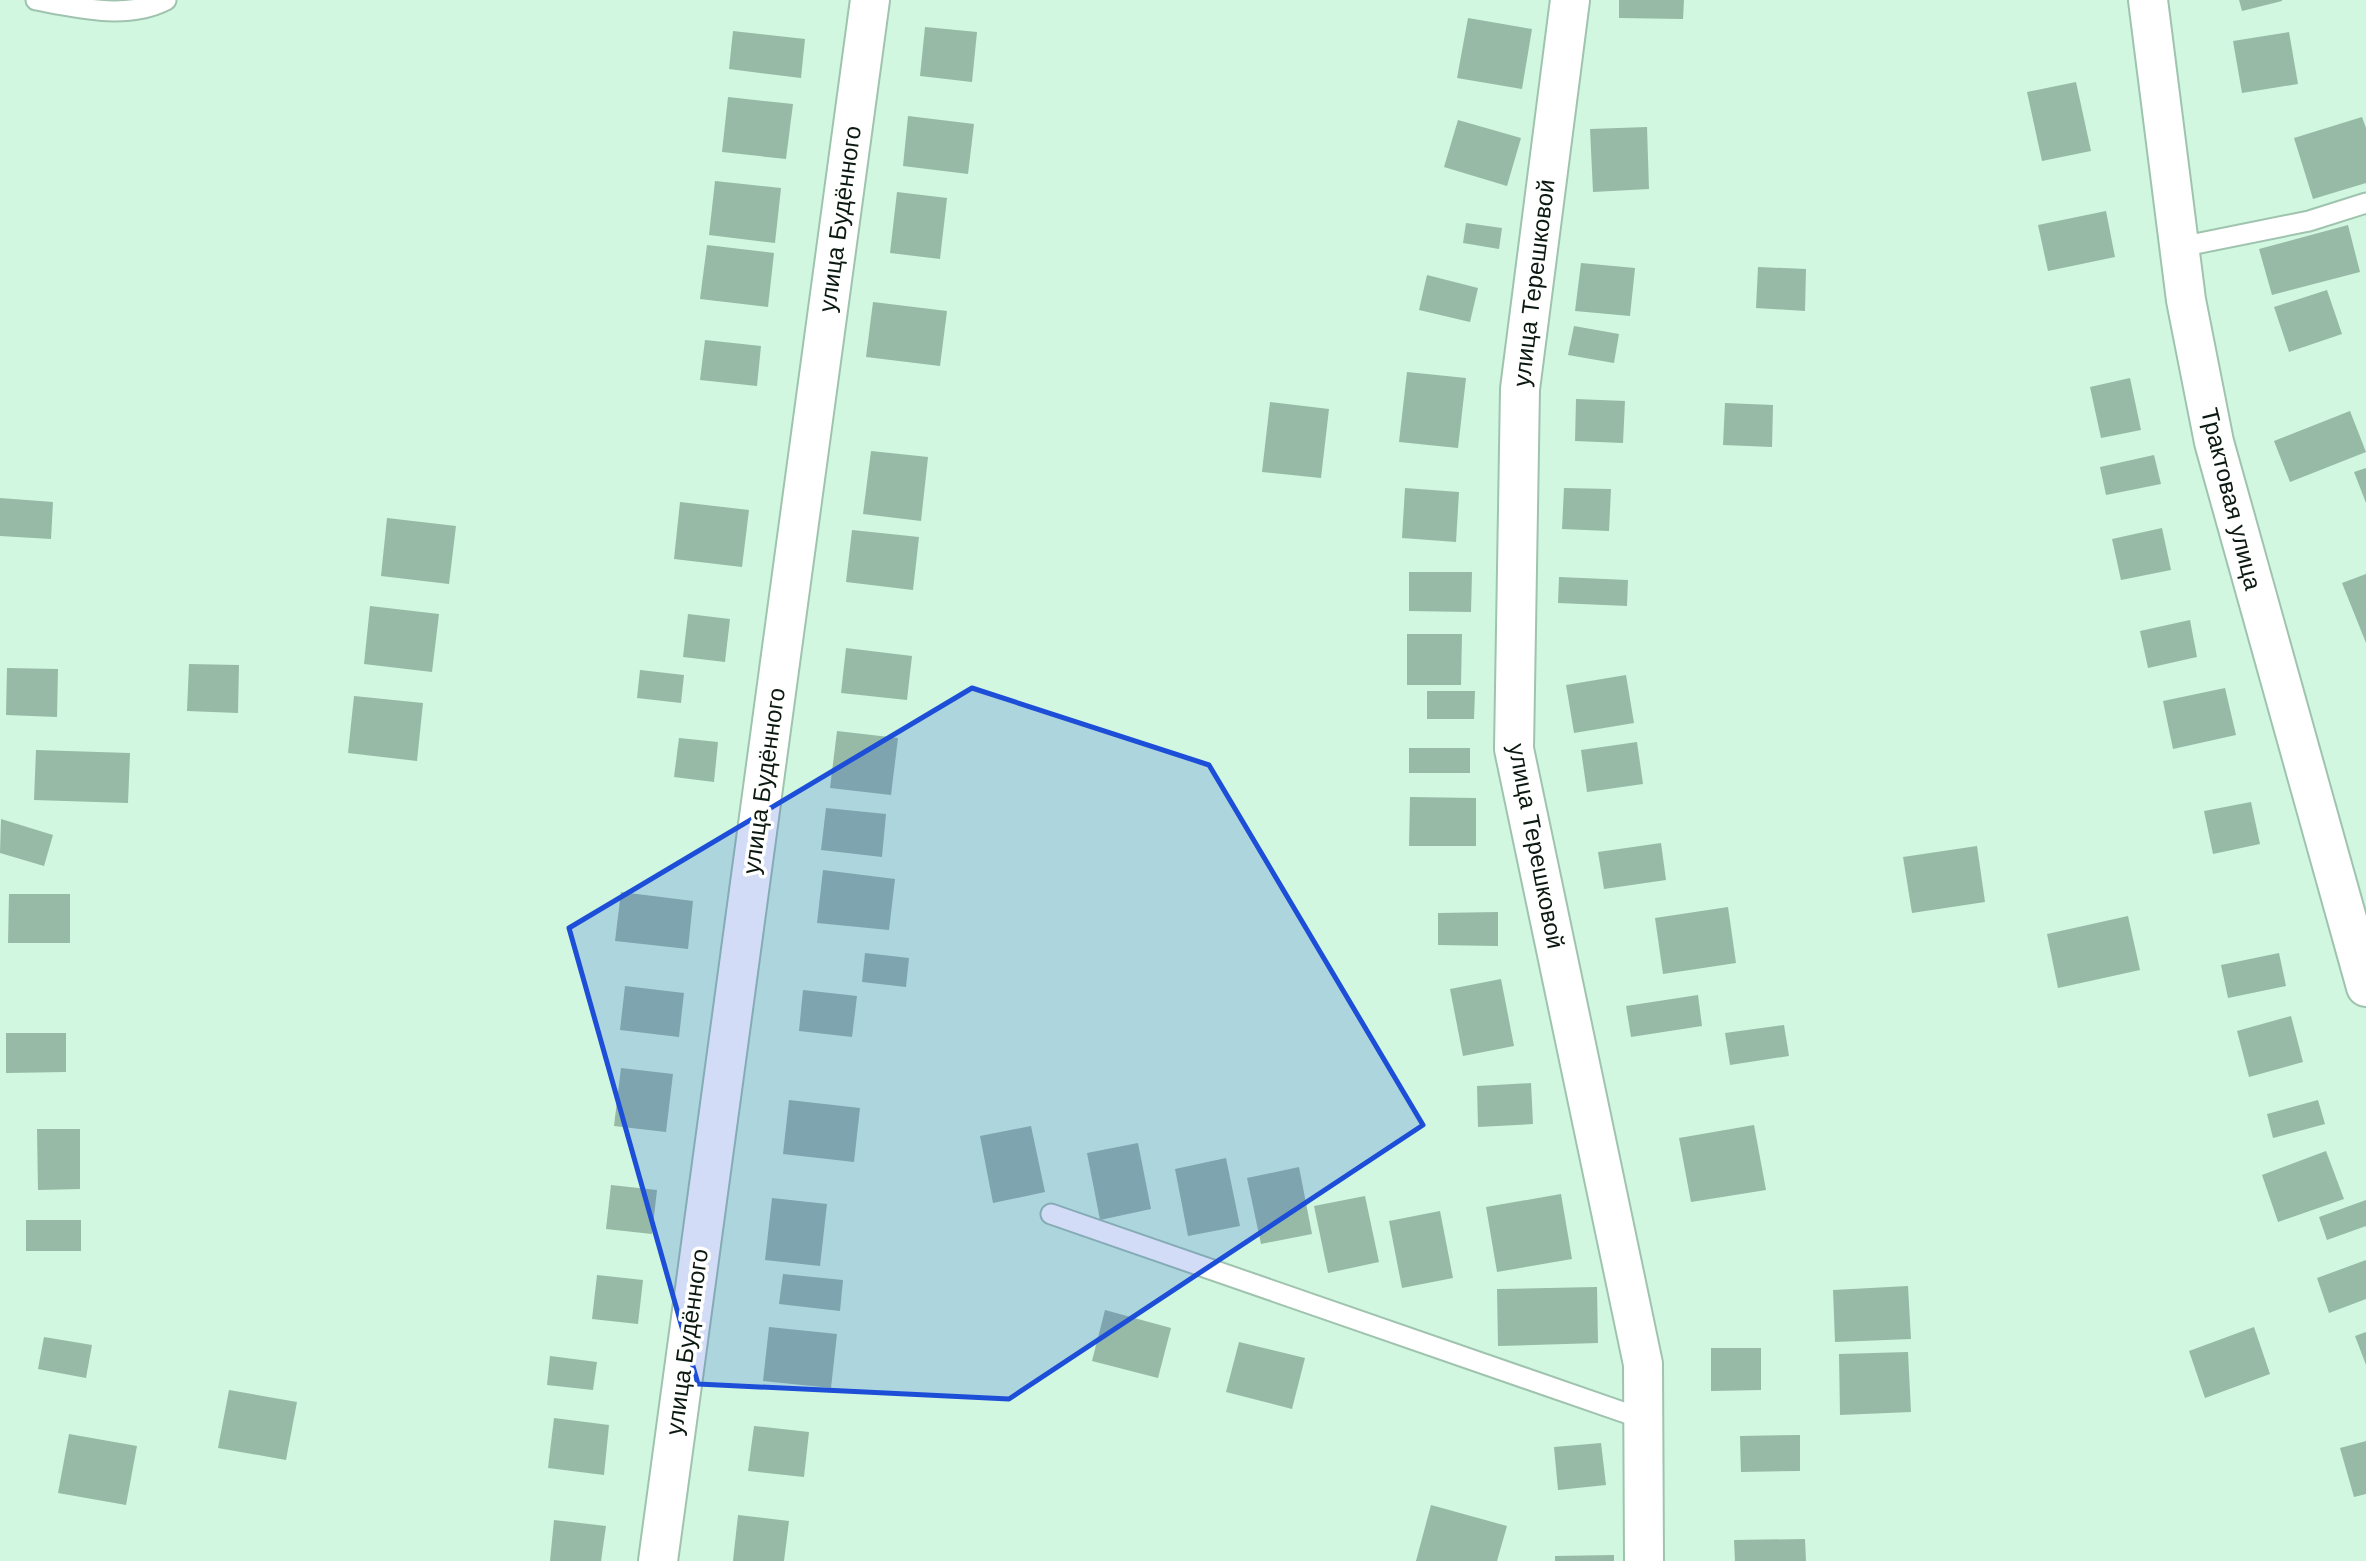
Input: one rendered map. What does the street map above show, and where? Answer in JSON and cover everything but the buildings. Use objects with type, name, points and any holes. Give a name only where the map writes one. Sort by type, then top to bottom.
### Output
[{"type":"street","name":"улица Будённого","points":[[658,1561],[870,0]]},
{"type":"street","name":"улица Терешковой","points":[[1570,0],[1520,389],[1514,749],[1643,1364],[1644,1561]]},
{"type":"street","name":"Трактовая улица","points":[[2148,0],[2186,300],[2214,442],[2366,986]]},
{"type":"lane","points":[[36,0],[89,11],[150,8],[166,0]]},
{"type":"lane","points":[[2179,247],[2309,221],[2366,202]]},
{"type":"lane","points":[[1051,1214],[1643,1419]]},
{"type":"highlighted area","points":[[972,688],[1209,765],[1423,1125],[1009,1399],[698,1384],[569,928]]}]
